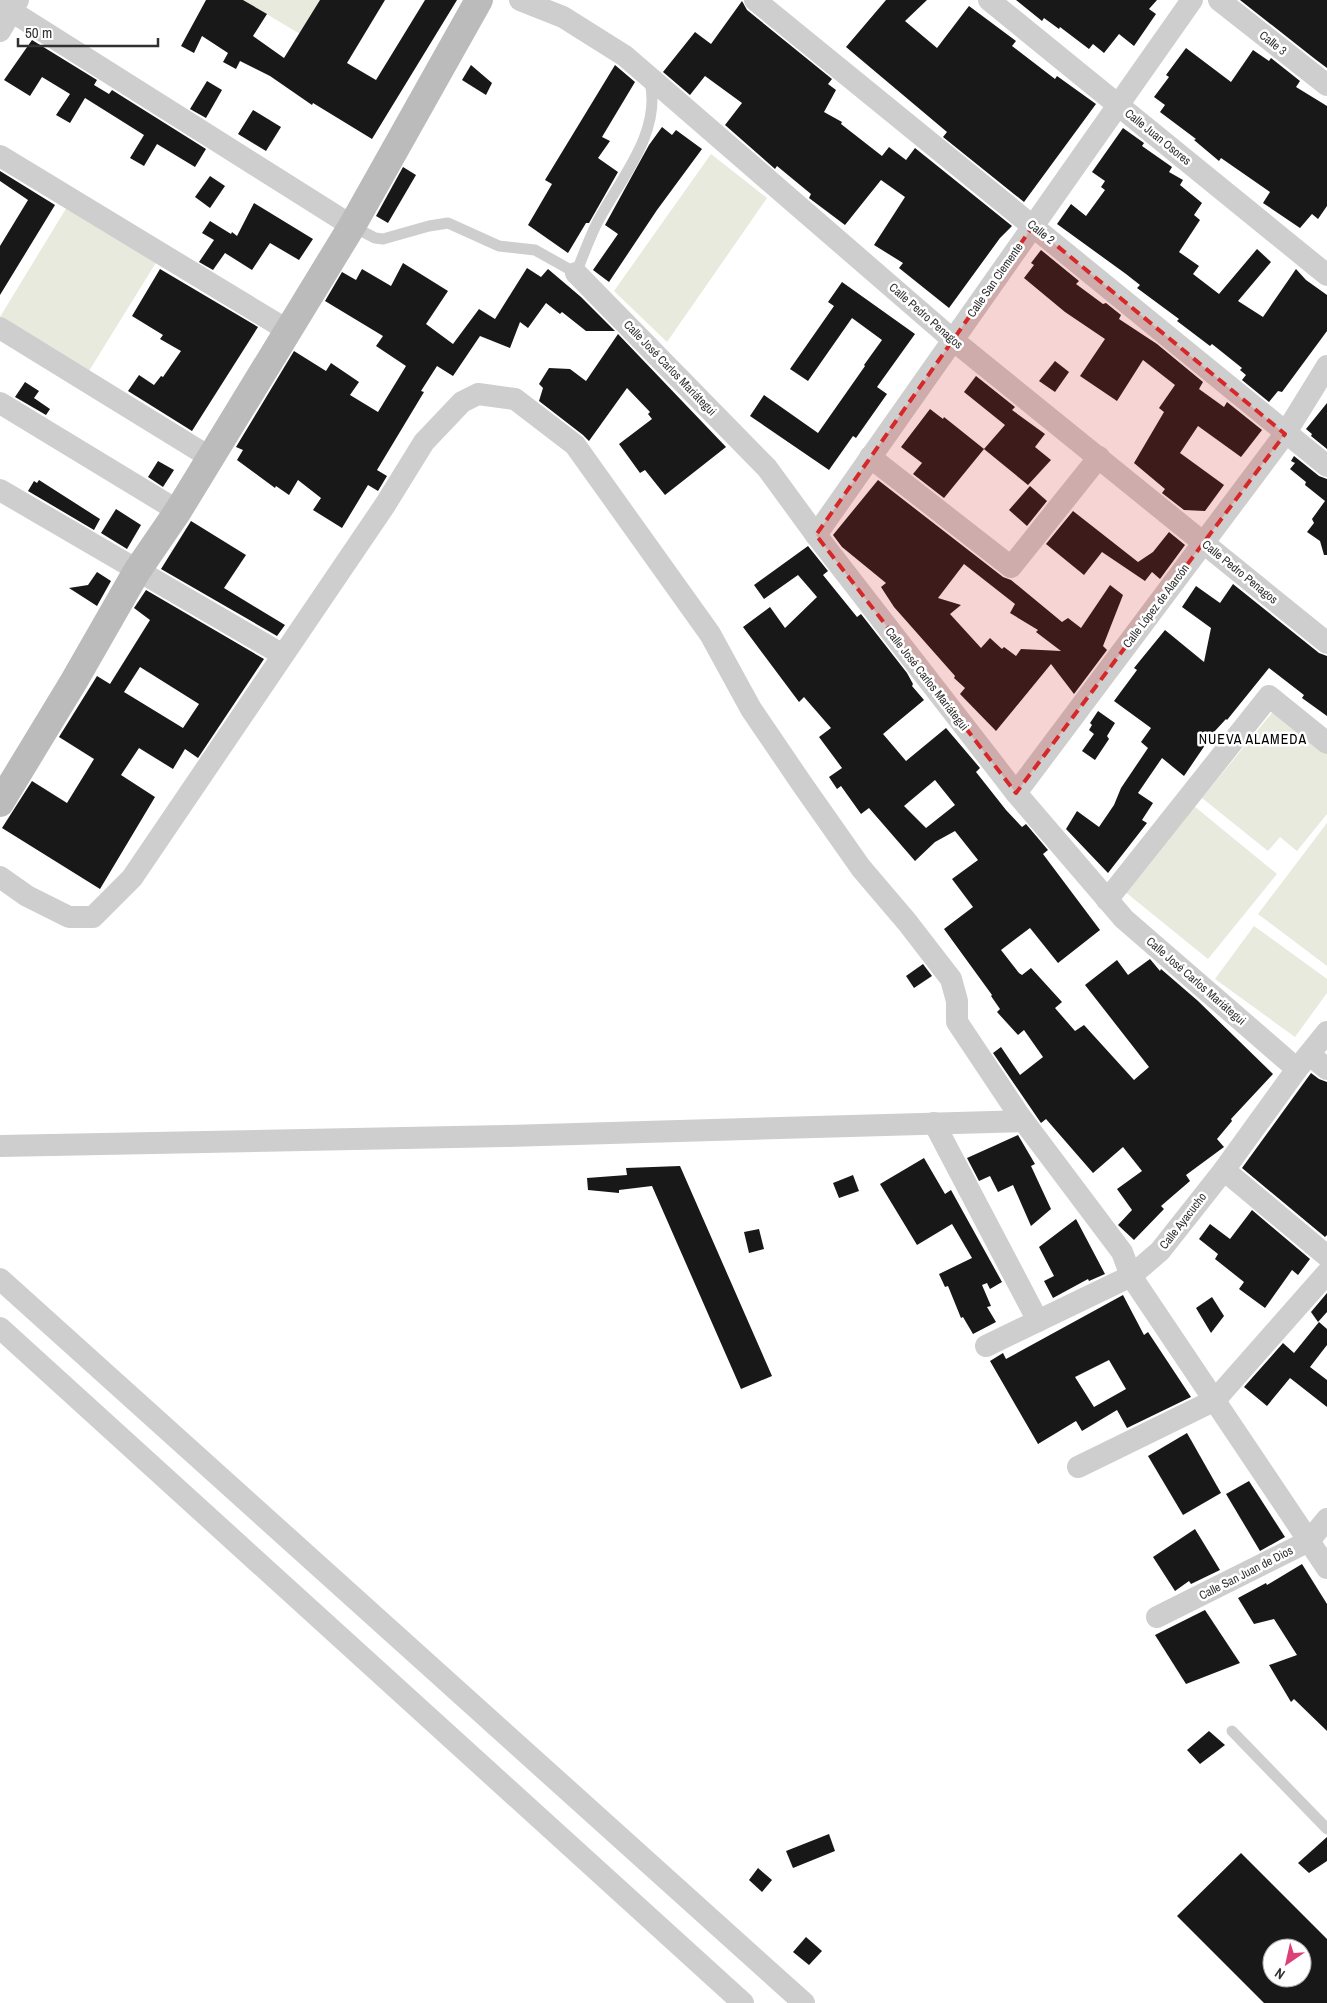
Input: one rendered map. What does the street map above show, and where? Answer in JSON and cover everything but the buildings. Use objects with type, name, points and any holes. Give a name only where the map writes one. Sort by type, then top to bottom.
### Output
[{"type":"street","points":[[0,803],[74,681],[137,571],[178,511],[352,226],[479,0]]},
{"type":"street","name":"Calle Pedro Penagos","points":[[520,0],[563,17],[590,32],[649,75],[953,340],[1327,643]]},
{"type":"street","name":"Calle 2","points":[[755,0],[1285,434],[1327,466]]},
{"type":"street","name":"Calle Juan Osores","points":[[989,0],[1327,275]]},
{"type":"street","name":"Calle San Clemente","points":[[816,535],[1192,0]]},
{"type":"street","name":"Calle 3","points":[[1219,0],[1327,86]]},
{"type":"street","points":[[0,31],[10,5],[352,226]]},
{"type":"street","points":[[0,156],[287,330]]},
{"type":"street","name":"Calle José Carlos Mariátegui","points":[[576,272],[767,468],[816,535],[1016,793],[1124,919],[1317,1054]]},
{"type":"street","points":[[0,328],[211,458]]},
{"type":"street","name":"Calle López de Alarcón","points":[[1016,793],[1285,434],[1327,366]]},
{"type":"street","points":[[0,878],[27,896],[69,917],[93,917],[132,878],[385,505],[424,442],[462,402],[478,394],[515,399],[575,445],[710,634],[751,709],[861,868],[907,922],[951,979],[957,1002],[957,1022],[1023,1121],[1122,1252],[1131,1276],[1327,1568]]},
{"type":"street","points":[[0,404],[178,511]]},
{"type":"street","points":[[870,457],[1011,567],[1099,457]]},
{"type":"street","points":[[0,490],[283,655]]},
{"type":"street","points":[[1107,900],[1270,696],[1327,743]]},
{"type":"street","name":"Calle Ayacucho","points":[[986,1346],[1131,1276],[1160,1251],[1317,1054]]},
{"type":"street","points":[[2,1144],[505,1136],[1023,1121]]},
{"type":"street","points":[[934,1123],[1038,1321]]},
{"type":"street","points":[[1224,1170],[1327,1256]]},
{"type":"street","points":[[1078,1467],[1214,1400],[1327,1273]]},
{"type":"street","points":[[0,1279],[804,2003]]},
{"type":"street","points":[[0,1328],[743,2003]]},
{"type":"street","name":"Calle San Juan de Dios","points":[[1157,1617],[1309,1541],[1327,1519]]},
{"type":"lane","points":[[352,226],[375,238],[383,239],[429,226],[448,223],[499,246],[535,250],[576,272],[598,222],[635,159],[649,121],[653,97],[649,75]]},
{"type":"lane","points":[[1232,1731],[1327,1829]]},
{"type":"highlighted area","points":[[1033,226],[1285,434],[1016,793],[816,535]]},
{"type":"shaded area","points":[[243,0],[333,0],[300,34]]},
{"type":"shaded area","points":[[711,154],[767,198],[667,342],[614,291]]},
{"type":"shaded area","points":[[67,207],[157,261],[84,379],[0,327],[0,317]]},
{"type":"shaded area","points":[[1275,709],[1327,751],[1327,814],[1297,851],[1280,837],[1268,851],[1202,798]]},
{"type":"shaded area","points":[[1194,806],[1277,874],[1208,959],[1124,891]]},
{"type":"shaded area","points":[[1327,823],[1327,966],[1258,914]]},
{"type":"shaded area","points":[[1254,926],[1327,979],[1327,993],[1295,1037],[1215,979]]},
{"type":"district","name":"NUEVA ALAMEDA","points":[[1253,739]]}]
